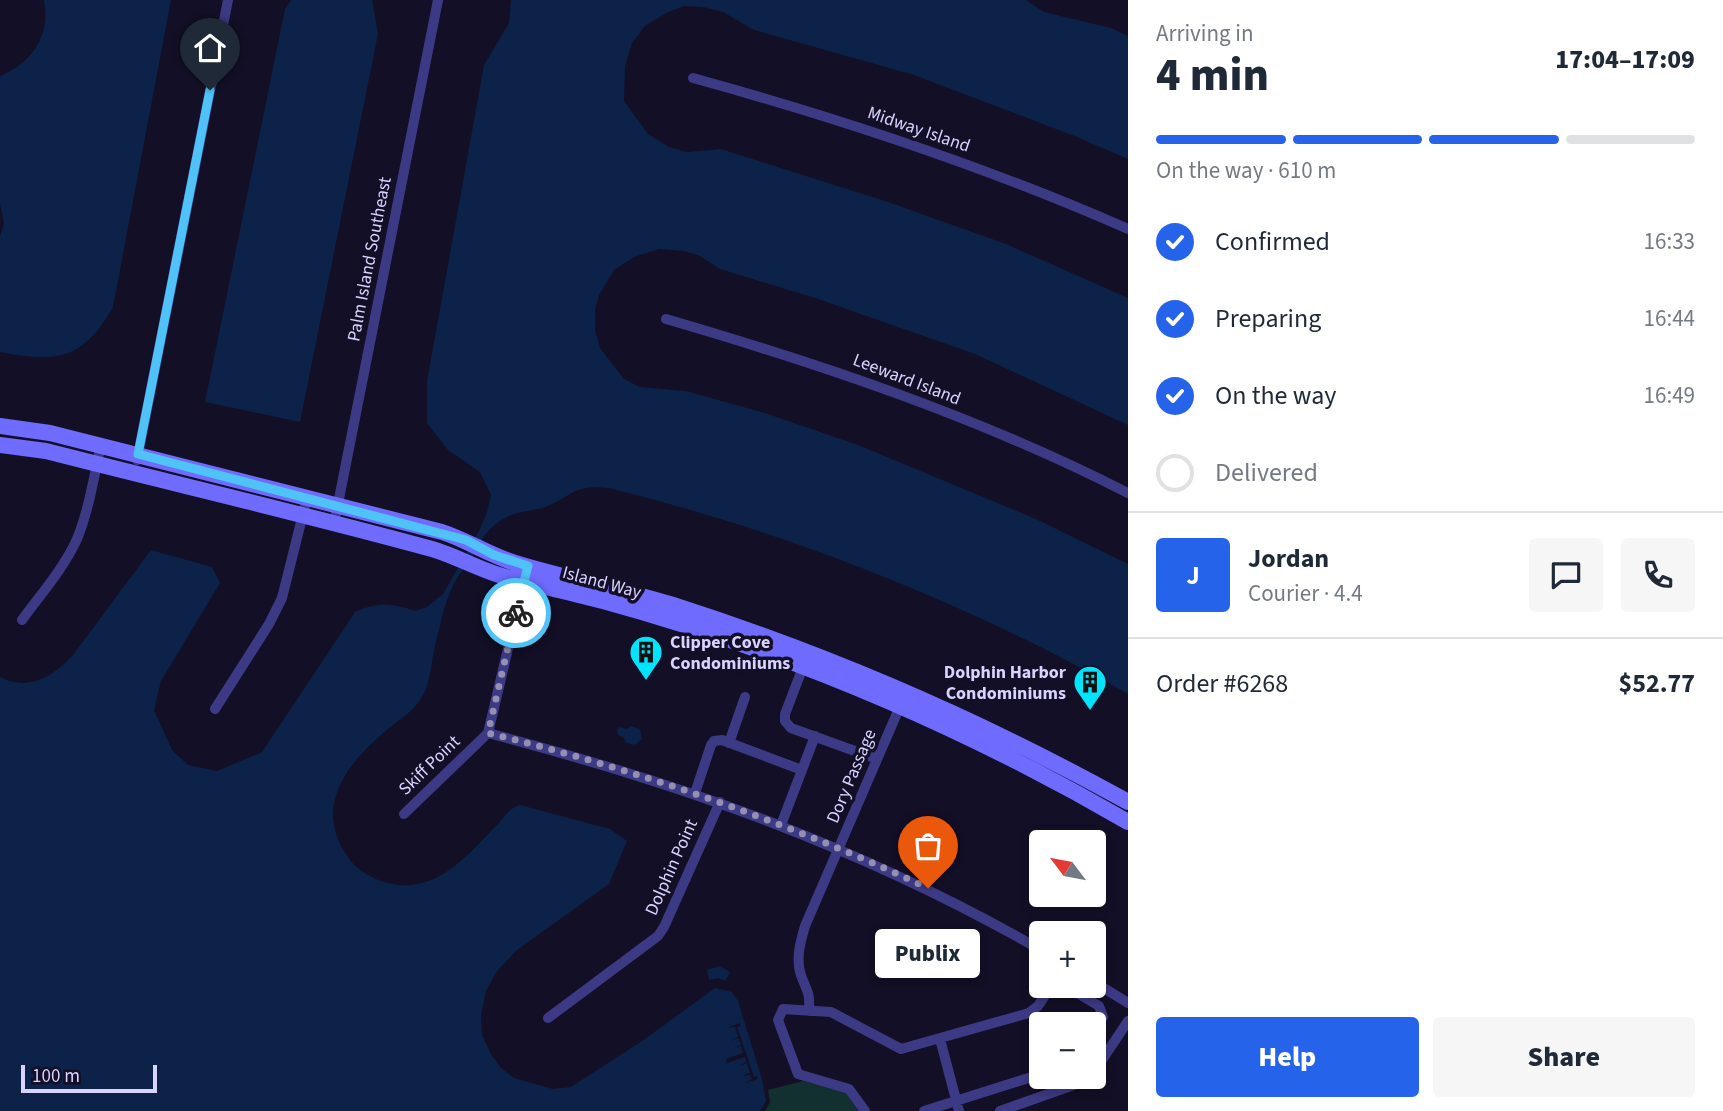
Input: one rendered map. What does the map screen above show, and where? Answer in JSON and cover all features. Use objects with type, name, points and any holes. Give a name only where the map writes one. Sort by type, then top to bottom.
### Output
[{"type":"street","points":[[134,473],[228,0]]},
{"type":"street","name":"Palm Island Southeast","points":[[334,524],[439,0]]},
{"type":"street","name":"Midway Island","points":[[693,78],[799,107],[892,137],[985,170],[1128,229]]},
{"type":"street","name":"Leeward Island","points":[[666,319],[845,374],[938,409],[1034,449],[1128,493]]},
{"type":"street","name":"Island Way","points":[[0,426],[50,433],[138,454],[466,540],[503,558],[526,574]]},
{"type":"street","name":"Island Way","points":[[0,445],[46,451],[334,524],[464,560],[498,575],[526,574],[616,588],[738,635],[803,667],[903,699],[1014,741],[1128,803]]},
{"type":"street","points":[[22,620],[76,540],[101,445]]},
{"type":"street","points":[[215,709],[269,624],[282,598],[307,498]]},
{"type":"street","points":[[526,574],[488,733],[582,757],[695,793],[781,825],[928,888],[1029,943]]},
{"type":"street","name":"Island Way","points":[[738,635],[847,666],[1128,822]]},
{"type":"street","points":[[803,667],[785,714],[785,722],[791,728],[877,759]]},
{"type":"street","points":[[729,743],[745,697]]},
{"type":"street","name":"Dory Passage","points":[[809,1012],[810,992],[802,977],[799,944],[903,699]]},
{"type":"street","name":"Skiff Point","points":[[404,814],[488,733]]},
{"type":"street","points":[[781,825],[815,736]]},
{"type":"street","points":[[695,793],[710,745],[715,741],[722,740],[802,770]]},
{"type":"street","name":"Dolphin Point","points":[[548,1018],[664,928],[720,802]]},
{"type":"street","points":[[1106,989],[1128,1003]]},
{"type":"street","points":[[865,1111],[849,1089],[797,1074],[778,1020],[783,1009],[831,1012],[901,1049],[1029,1013],[1043,998]]},
{"type":"street","points":[[1086,998],[1099,1006],[1101,1012]]},
{"type":"street","points":[[1106,1054],[1128,1021]]},
{"type":"street","points":[[940,1039],[958,1106]]},
{"type":"street","points":[[924,1111],[958,1106],[1029,1079]]},
{"type":"street","points":[[1000,1111],[1062,1089]]},
{"type":"green space","points":[[803,1081],[846,1093],[858,1111],[765,1111],[770,1102],[768,1090]]},
{"type":"water","points":[[44,0],[171,0],[113,307],[91,338],[67,353],[53,357],[0,352],[0,236],[4,223],[0,204],[0,76],[21,64],[37,46],[45,25]]},
{"type":"water","points":[[291,0],[372,0],[378,34],[300,422],[205,402],[285,9]]},
{"type":"water","points":[[511,0],[1026,0],[1044,12],[1111,28],[1128,36],[1128,159],[914,75],[754,30],[723,12],[703,7],[684,6],[645,26],[632,43],[625,66],[624,101],[648,134],[669,147],[687,152],[721,149],[888,202],[1006,244],[1128,298],[1128,425],[975,354],[815,298],[720,269],[700,256],[684,251],[659,249],[634,257],[614,270],[599,295],[595,310],[595,330],[600,348],[624,379],[640,387],[686,391],[765,413],[858,445],[1036,519],[1128,564],[1128,694],[1004,629],[876,573],[744,526],[677,506],[609,488],[580,489],[545,507],[501,520],[476,549],[450,592],[422,697],[411,711],[359,757],[339,788],[334,805],[334,823],[339,841],[355,866],[370,876],[395,884],[412,885],[448,871],[516,806],[610,829],[627,841],[609,884],[517,950],[497,971],[486,991],[481,1015],[482,1035],[491,1054],[501,1068],[514,1078],[553,1089],[571,1087],[642,1041],[715,988],[732,992],[738,1001],[762,1079],[766,1101],[760,1111],[0,1111],[0,677],[21,683],[30,682],[40,680],[58,669],[73,655],[151,550],[212,567],[220,583],[161,681],[154,710],[172,750],[188,765],[217,771],[262,752],[355,612],[378,605],[400,606],[415,611],[427,607],[443,594],[479,531],[491,495],[480,472],[448,450],[427,423],[427,381],[484,65],[509,23]]},
{"type":"water","points":[[631,726],[640,729],[642,739],[635,745],[625,742],[624,737],[618,735],[617,730],[620,727],[627,729]]},
{"type":"water","points":[[720,966],[730,972],[725,981],[718,978],[709,980],[707,970]]},
{"type":"pier","points":[[740,1023],[741,1026],[737,1027],[754,1077],[757,1076],[758,1079],[745,1083],[752,1079],[750,1075],[742,1076],[750,1073],[747,1063],[739,1066],[746,1062],[745,1057],[727,1063],[726,1059],[743,1053],[741,1046],[734,1048],[741,1045],[738,1038],[730,1041],[738,1037],[735,1027],[727,1028]]},
{"type":"way so far","points":[[516,613],[488,733],[582,757],[695,793],[785,826],[928,888]]},
{"type":"place","name":"Clipper Cove Condominiums","points":[[646,682]]},
{"type":"place","name":"Dolphin Harbor Condominiums","points":[[1090,712]]},
{"type":"place","name":"Publix","points":[[928,888]]},
{"type":"route","points":[[210,90],[138,454],[442,532],[466,540],[494,555],[528,566],[516,613]]}]
